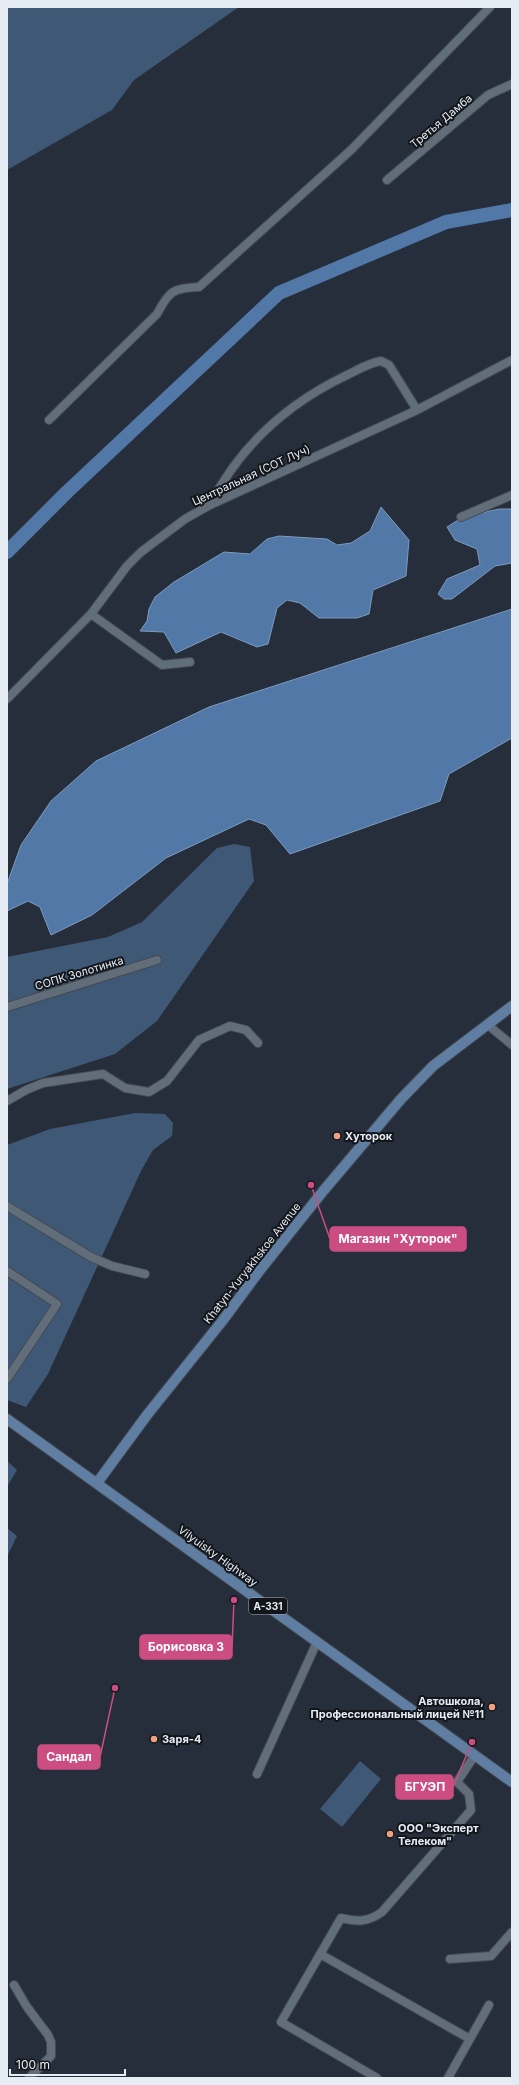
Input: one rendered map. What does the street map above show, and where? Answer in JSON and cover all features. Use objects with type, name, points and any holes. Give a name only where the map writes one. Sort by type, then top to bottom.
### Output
[{"type":"main road","name":"Khatyn-Yuryakhskoe Avenue","points":[[96,1483],[270,1257],[392,1109],[432,1066],[512,1006]]},
{"type":"main road","name":"Vilyuisky Highway","points":[[7,1419],[512,1782]]},
{"type":"street","points":[[49,420],[158,314],[167,295],[183,287],[199,286],[211,276],[351,150],[490,7]]},
{"type":"street","name":"Третья Дамба","points":[[387,180],[488,95],[512,84]]},
{"type":"street","name":"Центральная (СОТ Луч)","points":[[7,699],[91,614],[127,566],[141,552],[186,519],[210,505],[417,410],[512,360]]},
{"type":"street","points":[[210,505],[230,469],[259,435],[298,404],[333,382],[367,365],[381,361],[389,365],[417,410]]},
{"type":"street","points":[[461,517],[512,495]]},
{"type":"street","points":[[91,614],[162,665],[190,662]]},
{"type":"street","name":"СОПК Золотинка","points":[[7,1007],[157,960]]},
{"type":"street","points":[[488,1025],[512,1045]]},
{"type":"street","points":[[7,1101],[26,1090],[43,1083],[103,1074],[125,1088],[149,1092],[167,1081],[199,1040],[230,1026],[246,1030],[258,1043]]},
{"type":"street","points":[[7,1206],[91,1257],[112,1266],[145,1274]]},
{"type":"street","points":[[7,1270],[56,1304],[7,1379]]},
{"type":"street","points":[[257,1774],[318,1642]]},
{"type":"street","points":[[377,2078],[281,2022],[341,1918],[364,1921],[382,1912],[471,1810],[469,1794],[457,1782],[475,1755]]},
{"type":"street","points":[[450,1959],[491,1956],[512,1932]]},
{"type":"street","points":[[320,1954],[470,2039]]},
{"type":"street","points":[[14,1985],[27,2007],[48,2035],[51,2042],[51,2056],[29,2078]]},
{"type":"street","points":[[448,2078],[489,2005]]},
{"type":"shaded area","points":[[7,7],[239,7],[134,80],[112,110],[7,170]]},
{"type":"shaded area","points":[[381,507],[409,540],[406,576],[373,590],[369,614],[357,618],[319,618],[300,603],[287,600],[277,608],[268,644],[257,647],[221,632],[176,653],[164,632],[140,631],[147,621],[149,609],[155,597],[174,582],[224,552],[250,554],[267,539],[279,536],[327,539],[337,545],[351,543],[370,531]]},
{"type":"shaded area","points":[[499,509],[512,509],[512,563],[495,566],[452,599],[444,599],[438,594],[447,579],[480,565],[477,549],[455,540],[447,527],[463,517]]},
{"type":"shaded area","points":[[512,609],[512,738],[449,774],[440,801],[290,854],[266,825],[249,819],[166,858],[92,915],[51,935],[40,907],[28,901],[7,911],[7,884],[21,845],[51,801],[96,761],[209,707]]},
{"type":"shaded area","points":[[234,844],[250,847],[254,881],[157,1021],[115,1054],[7,1089],[7,957],[108,937],[142,922],[217,848]]},
{"type":"shaded area","points":[[135,1113],[165,1114],[173,1123],[172,1136],[153,1150],[141,1171],[48,1374],[26,1407],[7,1400],[7,1145],[50,1129]]},
{"type":"shaded area","points":[[7,1461],[17,1470],[7,1487]]},
{"type":"shaded area","points":[[7,1528],[17,1536],[7,1557]]},
{"type":"shaded area","points":[[360,1761],[381,1779],[342,1827],[320,1809]]},
{"type":"waterway","points":[[7,552],[67,492],[279,293],[446,222],[512,210]]},
{"type":"place","name":"Хуторок","points":[[337,1136]]},
{"type":"place","name":"Магазин \"Хуторок\"","points":[[311,1185]]},
{"type":"place","name":"Борисовка 3","points":[[234,1600]]},
{"type":"place","name":"Сандал","points":[[115,1688]]},
{"type":"place","name":"Автошкола, Профессиональный лицей №11","points":[[492,1707]]},
{"type":"place","name":"Заря-4","points":[[154,1739]]},
{"type":"place","name":"БГУЭП","points":[[472,1742]]},
{"type":"place","name":"ООО \"Эксперт Телеком\"","points":[[390,1834]]}]
